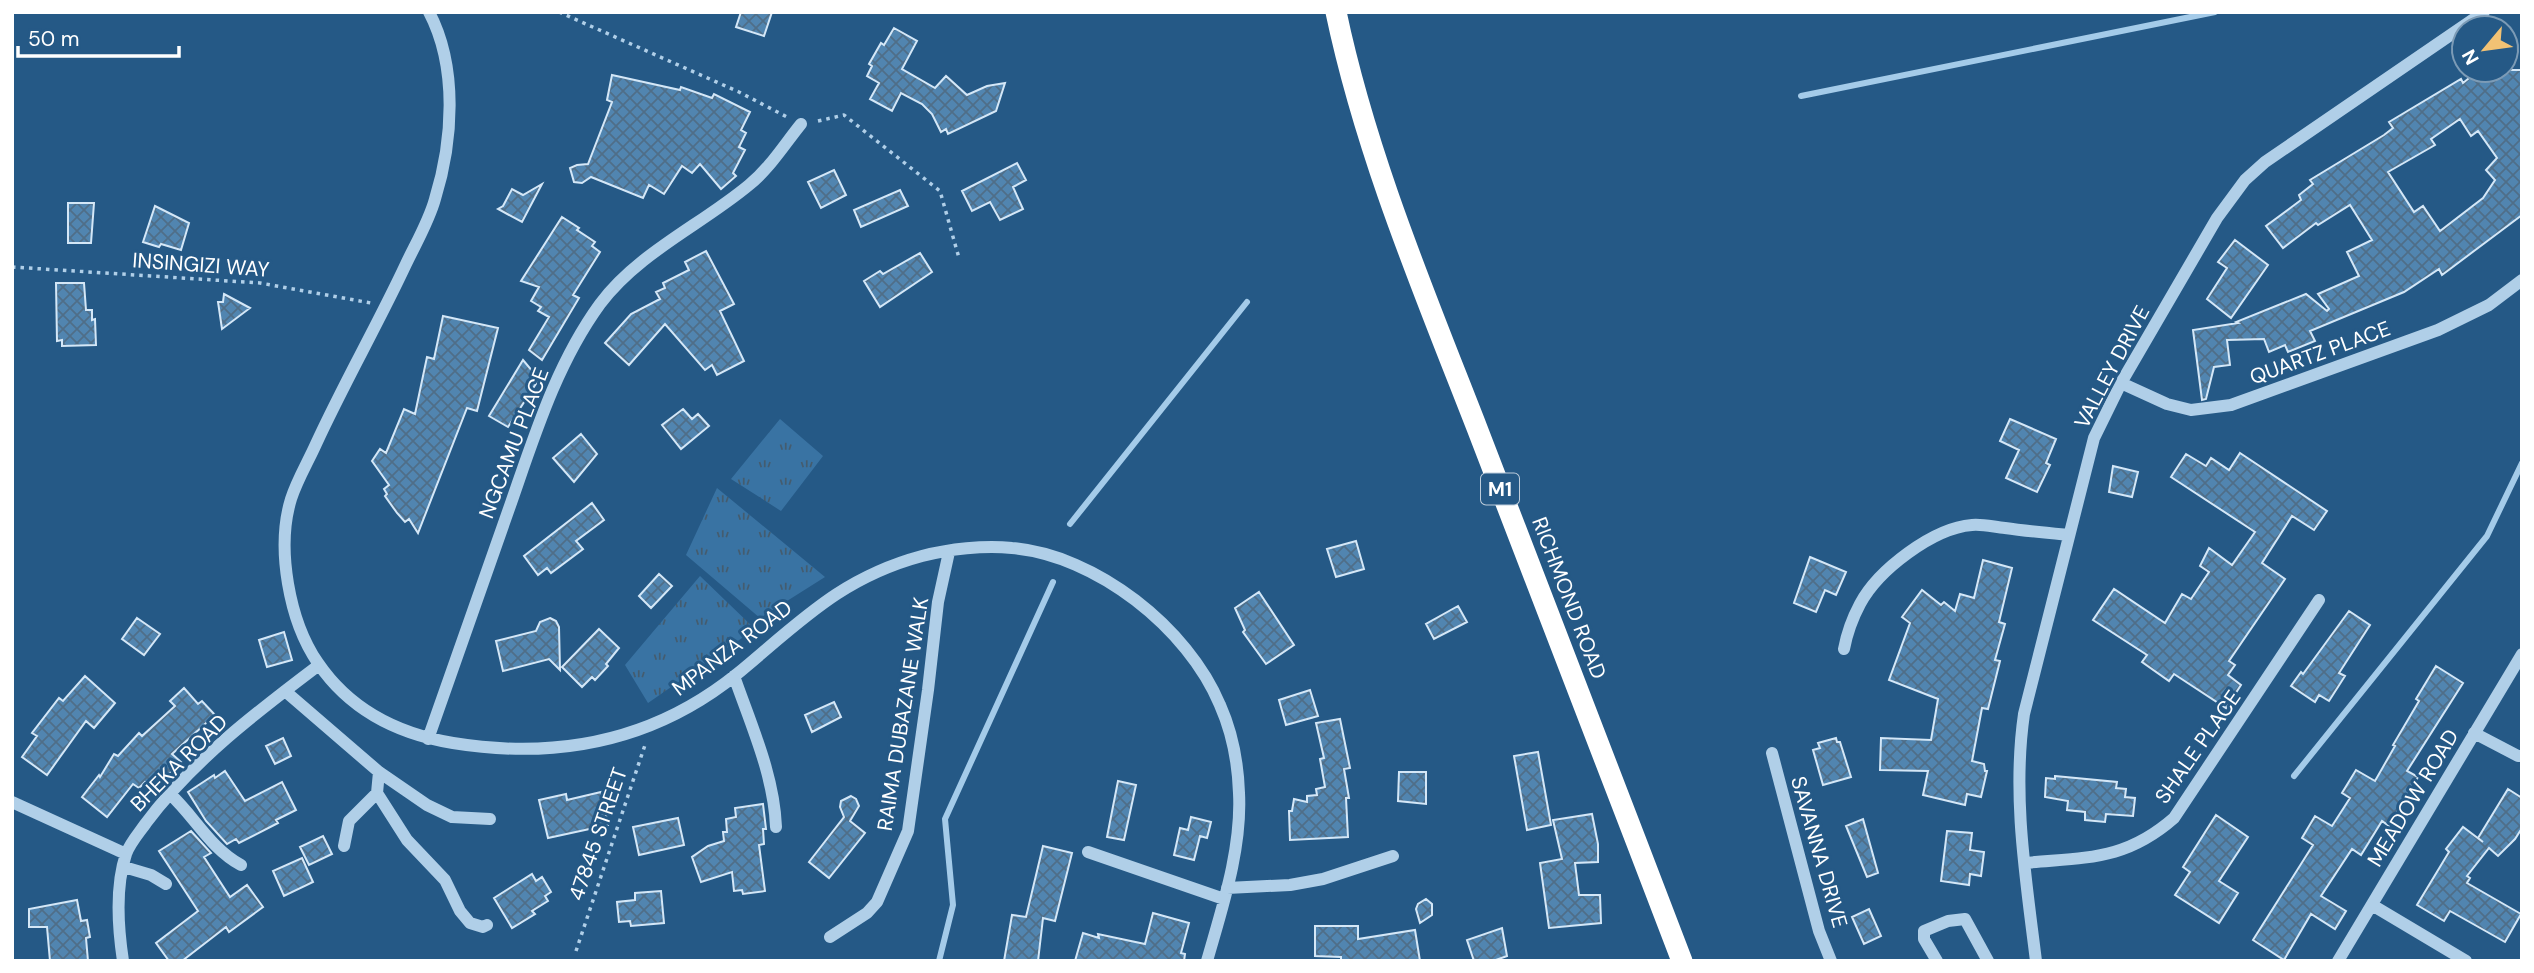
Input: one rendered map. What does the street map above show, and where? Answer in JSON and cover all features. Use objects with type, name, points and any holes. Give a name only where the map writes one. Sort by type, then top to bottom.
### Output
[{"type":"highway","points":[[1327,12],[1346,57]]},
{"type":"highway","name":"RICHMOND ROAD","points":[[1336,12],[1372,149],[1682,961]]},
{"type":"street","name":"MPANZA ROAD","points":[[429,12],[438,28],[448,70],[448,133],[434,204],[290,501],[284,555],[292,602],[303,638],[319,665],[363,710],[388,725],[428,738],[481,747],[561,747],[611,740],[651,727],[702,699],[734,676],[793,625],[855,581],[885,568],[926,555],[1012,548],[1093,570],[1145,607],[1187,649],[1219,702],[1233,742],[1239,796],[1236,839],[1225,894],[1206,961]]},
{"type":"street","name":"VALLEY DRIVE","points":[[2036,961],[2018,790],[2018,752],[2024,714],[2094,438],[2121,383],[2217,218],[2245,180],[2264,162],[2484,12]]},
{"type":"street","name":"NGCAMU PLACE","points":[[428,738],[550,392],[580,335],[619,281],[748,186],[764,172],[800,124]]},
{"type":"street","name":"QUARTZ PLACE","points":[[2121,383],[2167,404],[2191,410],[2231,405],[2438,330],[2489,305],[2522,280]]},
{"type":"street","points":[[1844,649],[1849,626],[1861,601],[1899,560],[1930,539],[1953,529],[1973,525],[2069,536]]},
{"type":"street","name":"RAIMA DUBAZANE WALK","points":[[830,937],[867,913],[877,902],[908,831],[938,602],[949,552]]},
{"type":"street","name":"SHALE PLACE","points":[[2025,863],[2108,855],[2138,844],[2174,818],[2319,600]]},
{"type":"street","name":"MEADOW ROAD","points":[[2338,961],[2522,654]]},
{"type":"street","name":"BHEKA ROAD","points":[[123,961],[120,941],[120,892],[125,860],[133,840],[170,794],[255,715],[319,665]]},
{"type":"street","points":[[734,676],[768,773],[776,827]]},
{"type":"street","points":[[285,691],[379,772],[440,813],[452,817],[490,819]]},
{"type":"street","points":[[2474,733],[2522,756]]},
{"type":"street","name":"SAVANNA DRIVE","points":[[1772,753],[1819,931],[1831,961]]},
{"type":"street","points":[[344,846],[349,821],[376,793],[379,772]]},
{"type":"street","points":[[376,793],[407,840],[444,880],[460,911],[470,923],[483,927],[487,925]]},
{"type":"street","points":[[170,794],[185,808],[211,843],[241,864]]},
{"type":"street","points":[[12,802],[166,884]]},
{"type":"street","points":[[1088,852],[1225,894],[1323,879],[1393,856]]},
{"type":"street","points":[[2372,905],[2466,961]]},
{"type":"street","points":[[1937,961],[1924,939],[1924,932],[1948,921],[1965,919],[1988,961]]},
{"type":"path","points":[[559,12],[739,92],[800,124],[844,115],[940,191],[959,258]]},
{"type":"path","name":"INSINGIZI WAY","points":[[12,267],[260,283],[386,306]]},
{"type":"path","name":"47845 STREET","points":[[576,951],[651,727]]},
{"type":"green space","points":[[780,419],[823,456],[781,511],[731,479]]},
{"type":"green space","points":[[717,488],[825,577],[760,618],[686,555]]},
{"type":"green space","points":[[700,576],[755,629],[648,703],[625,665]]},
{"type":"building","points":[[741,12],[772,12],[764,36],[736,27]]},
{"type":"building","points":[[894,28],[917,41],[902,69],[935,88],[946,76],[967,95],[987,86],[1005,83],[996,111],[948,134],[946,129],[941,132],[932,114],[922,104],[901,93],[892,111],[870,99],[879,83],[867,76],[872,66],[869,64],[881,43],[884,45]]},
{"type":"building","points":[[2522,70],[2522,215],[2442,275],[2439,269],[2404,292],[2310,331],[2315,341],[2288,352],[2285,345],[2269,352],[2264,339],[2227,340],[2230,365],[2214,367],[2206,399],[2202,400],[2193,330],[2238,323],[2236,322],[2306,294],[2327,311],[2329,309],[2318,294],[2359,276],[2347,252],[2372,240],[2350,205],[2318,225],[2316,223],[2283,248],[2266,226],[2301,200],[2299,195],[2313,184],[2310,180],[2393,128],[2389,122],[2453,84],[2520,84]],"holes":[[[2460,119],[2471,136],[2478,131],[2497,158],[2486,170],[2495,180],[2483,198],[2440,231],[2423,206],[2414,212],[2388,172],[2435,145],[2431,139]]]},
{"type":"building","points":[[612,75],[680,90],[681,87],[712,98],[714,94],[750,112],[741,130],[746,133],[739,147],[745,150],[733,173],[736,176],[721,189],[700,164],[692,173],[682,166],[664,194],[649,185],[643,198],[591,177],[582,183],[574,182],[570,168],[588,164],[612,102],[607,100]]},
{"type":"building","points":[[1017,163],[1026,180],[1013,187],[1023,209],[1000,220],[990,202],[972,211],[962,191]]},
{"type":"building","points":[[834,170],[846,195],[821,208],[808,182]]},
{"type":"building","points":[[542,184],[522,222],[498,209],[503,206],[512,189],[523,195]]},
{"type":"building","points":[[900,190],[908,206],[861,227],[854,210]]},
{"type":"building","points":[[68,203],[94,203],[91,243],[68,243]]},
{"type":"building","points":[[155,206],[189,223],[181,250],[143,242]]},
{"type":"building","points":[[562,217],[595,242],[592,246],[600,252],[573,295],[579,298],[542,360],[529,350],[549,317],[538,311],[541,307],[531,301],[539,287],[521,281]]},
{"type":"building","points":[[2235,240],[2268,265],[2231,318],[2207,299],[2227,268],[2218,262]]},
{"type":"building","points":[[706,251],[734,304],[720,311],[744,361],[717,375],[712,365],[705,370],[665,324],[629,365],[605,343],[631,314],[660,299],[656,292],[665,288],[663,283],[689,270],[685,262]]},
{"type":"building","points":[[920,253],[932,272],[880,307],[864,281],[880,271],[883,274]]},
{"type":"building","points":[[56,283],[84,283],[86,310],[92,310],[92,320],[95,319],[96,345],[62,346],[62,340],[57,341]]},
{"type":"building","points":[[224,294],[250,308],[222,329],[218,302],[223,302]]},
{"type":"building","points":[[443,316],[498,328],[477,411],[467,408],[418,533],[409,519],[405,522],[385,496],[387,494],[384,489],[389,485],[372,461],[380,449],[386,453],[404,409],[415,414],[427,357],[434,359]]},
{"type":"building","points":[[523,360],[539,379],[508,427],[489,416]]},
{"type":"building","points":[[683,409],[692,419],[698,414],[709,426],[681,449],[662,425]]},
{"type":"building","points":[[2010,419],[2056,439],[2046,463],[2050,465],[2037,492],[2006,478],[2019,450],[2000,441]]},
{"type":"building","points":[[581,434],[597,454],[574,482],[553,458]]},
{"type":"building","points":[[2240,453],[2327,511],[2314,530],[2292,516],[2262,563],[2285,579],[2229,661],[2235,665],[2228,675],[2241,685],[2226,708],[2174,674],[2169,681],[2142,662],[2147,655],[2093,620],[2114,589],[2165,623],[2182,594],[2191,599],[2209,572],[2200,566],[2209,548],[2232,565],[2255,532],[2171,477],[2186,454],[2206,466],[2211,458],[2229,470]]},
{"type":"building","points":[[2113,466],[2138,472],[2132,497],[2109,492]]},
{"type":"building","points":[[592,503],[604,520],[576,541],[583,549],[551,573],[547,568],[538,575],[524,556]]},
{"type":"building","points":[[1356,541],[1364,569],[1336,577],[1327,549]]},
{"type":"building","points":[[1810,557],[1846,572],[1836,595],[1825,590],[1816,612],[1794,603]]},
{"type":"building","points":[[1983,560],[2012,568],[1999,622],[2005,624],[1995,660],[2000,661],[1988,709],[1982,708],[1972,761],[1984,764],[1987,771],[1981,797],[1967,794],[1965,805],[1923,795],[1928,771],[1880,770],[1881,738],[1931,740],[1938,699],[1889,680],[1910,623],[1902,617],[1922,590],[1941,605],[1944,602],[1955,611],[1960,594],[1974,598]]},
{"type":"building","points":[[659,574],[672,586],[651,608],[639,596]]},
{"type":"building","points":[[1259,592],[1294,645],[1266,664],[1243,632],[1245,630],[1235,608]]},
{"type":"building","points":[[1458,606],[1467,622],[1434,639],[1426,624]]},
{"type":"building","points":[[2349,611],[2370,625],[2339,673],[2345,676],[2329,701],[2319,695],[2315,702],[2291,686],[2301,672],[2303,674]]},
{"type":"building","points":[[137,618],[160,634],[144,655],[122,639]]},
{"type":"building","points":[[550,618],[556,621],[559,627],[560,670],[549,659],[503,671],[496,641],[536,631],[540,622]]},
{"type":"building","points":[[599,629],[619,648],[595,680],[592,677],[582,687],[562,667]]},
{"type":"building","points":[[284,632],[292,660],[267,667],[259,640]]},
{"type":"building","points":[[2436,666],[2463,683],[2407,771],[2418,777],[2389,826],[2382,821],[2361,855],[2352,849],[2321,896],[2346,911],[2335,929],[2311,914],[2284,960],[2253,940],[2313,845],[2302,838],[2315,816],[2332,826],[2350,798],[2342,793],[2356,770],[2375,781],[2419,701],[2416,699]]},
{"type":"building","points":[[85,676],[115,703],[94,728],[86,721],[47,775],[22,757],[37,736],[32,733],[59,698],[63,701]]},
{"type":"building","points":[[184,688],[198,704],[202,701],[215,715],[172,754],[181,762],[164,779],[158,774],[148,784],[145,782],[139,788],[133,784],[107,817],[82,797],[99,775],[100,777],[114,754],[118,756],[139,733],[142,736],[175,706],[170,701]]},
{"type":"building","points":[[1310,690],[1318,716],[1286,725],[1279,700]]},
{"type":"building","points":[[834,702],[841,717],[812,732],[805,715]]},
{"type":"building","points":[[1340,719],[1350,768],[1344,769],[1349,798],[1346,798],[1348,837],[1290,840],[1289,811],[1292,811],[1294,799],[1307,802],[1307,796],[1317,795],[1316,789],[1325,787],[1320,759],[1324,758],[1316,723]]},
{"type":"building","points":[[283,738],[291,756],[275,764],[266,746]]},
{"type":"building","points":[[1836,738],[1837,742],[1840,742],[1851,777],[1823,785],[1813,750],[1820,748],[1818,743]]},
{"type":"building","points":[[1538,752],[1551,825],[1527,830],[1514,756]]},
{"type":"building","points":[[225,771],[245,801],[282,782],[296,810],[276,820],[278,823],[239,843],[236,839],[227,844],[206,821],[188,792]]},
{"type":"building","points":[[1399,772],[1426,772],[1426,804],[1398,801]]},
{"type":"building","points":[[2055,776],[2117,782],[2116,788],[2126,789],[2125,797],[2135,798],[2133,816],[2106,814],[2105,822],[2085,820],[2085,812],[2067,810],[2068,801],[2045,797],[2046,778],[2055,779]]},
{"type":"building","points":[[1118,781],[1136,785],[1124,840],[1107,837]]},
{"type":"building","points":[[2508,789],[2522,798],[2522,828],[2498,856],[2489,848],[2467,876],[2470,878],[2467,883],[2521,914],[2505,942],[2450,911],[2444,921],[2417,905],[2449,852],[2446,849],[2463,827],[2483,842],[2478,838]]},
{"type":"building","points":[[601,792],[608,825],[548,838],[539,800],[566,794],[567,800]]},
{"type":"building","points":[[851,796],[859,806],[850,821],[865,833],[829,878],[809,862],[844,817],[841,801]]},
{"type":"building","points":[[763,804],[766,829],[763,829],[764,844],[759,845],[765,891],[743,894],[742,890],[734,891],[732,872],[701,882],[692,857],[708,846],[724,841],[723,832],[727,832],[726,819],[736,817],[735,808]]},
{"type":"building","points":[[1592,814],[1598,844],[1598,862],[1575,863],[1579,895],[1600,895],[1601,923],[1549,928],[1540,863],[1562,859],[1553,820]]},
{"type":"building","points":[[2216,815],[2248,837],[2219,881],[2238,893],[2219,923],[2175,895],[2190,872],[2183,867]]},
{"type":"building","points":[[1191,817],[1211,822],[1207,838],[1200,836],[1194,860],[1174,855],[1180,828],[1188,830]]},
{"type":"building","points":[[678,818],[684,845],[639,855],[633,827]]},
{"type":"building","points":[[1863,819],[1878,873],[1867,877],[1846,826]]},
{"type":"building","points":[[191,831],[211,853],[204,857],[230,897],[247,885],[263,907],[229,932],[226,927],[182,961],[169,961],[156,943],[198,911],[159,851]]},
{"type":"building","points":[[1947,831],[1972,833],[1970,850],[1984,852],[1981,876],[1970,874],[1969,885],[1941,881]]},
{"type":"building","points":[[323,836],[332,854],[309,865],[300,847]]},
{"type":"building","points":[[1043,846],[1072,853],[1055,921],[1043,918],[1038,961],[1004,961],[1012,915],[1026,917]]},
{"type":"building","points":[[302,858],[313,882],[284,896],[273,871]]},
{"type":"building","points":[[532,874],[536,881],[542,877],[551,892],[545,896],[548,901],[532,911],[535,914],[512,928],[494,898]]},
{"type":"building","points":[[661,891],[664,923],[631,926],[630,921],[619,922],[617,902],[635,900],[635,893]]},
{"type":"building","points":[[1426,899],[1432,904],[1432,915],[1420,923],[1416,909],[1418,904]]},
{"type":"building","points":[[77,900],[81,921],[87,920],[90,937],[86,938],[88,961],[50,961],[47,927],[29,927],[29,909]]},
{"type":"building","points":[[1869,909],[1881,936],[1864,944],[1852,917]]},
{"type":"building","points":[[1153,913],[1189,923],[1181,953],[1185,954],[1184,961],[1075,961],[1083,933],[1099,938],[1098,934],[1145,944]]},
{"type":"building","points":[[1315,926],[1358,926],[1358,939],[1415,930],[1420,961],[1341,961],[1341,957],[1315,956]]},
{"type":"building","points":[[1502,928],[1507,956],[1493,961],[1474,961],[1467,940]]},
{"type":"waterway","points":[[1801,96],[2215,12]]},
{"type":"waterway","points":[[1070,524],[1247,302]]},
{"type":"waterway","points":[[2294,776],[2487,536],[2522,463]]},
{"type":"waterway","points":[[939,961],[953,905],[945,819],[1053,582]]}]
